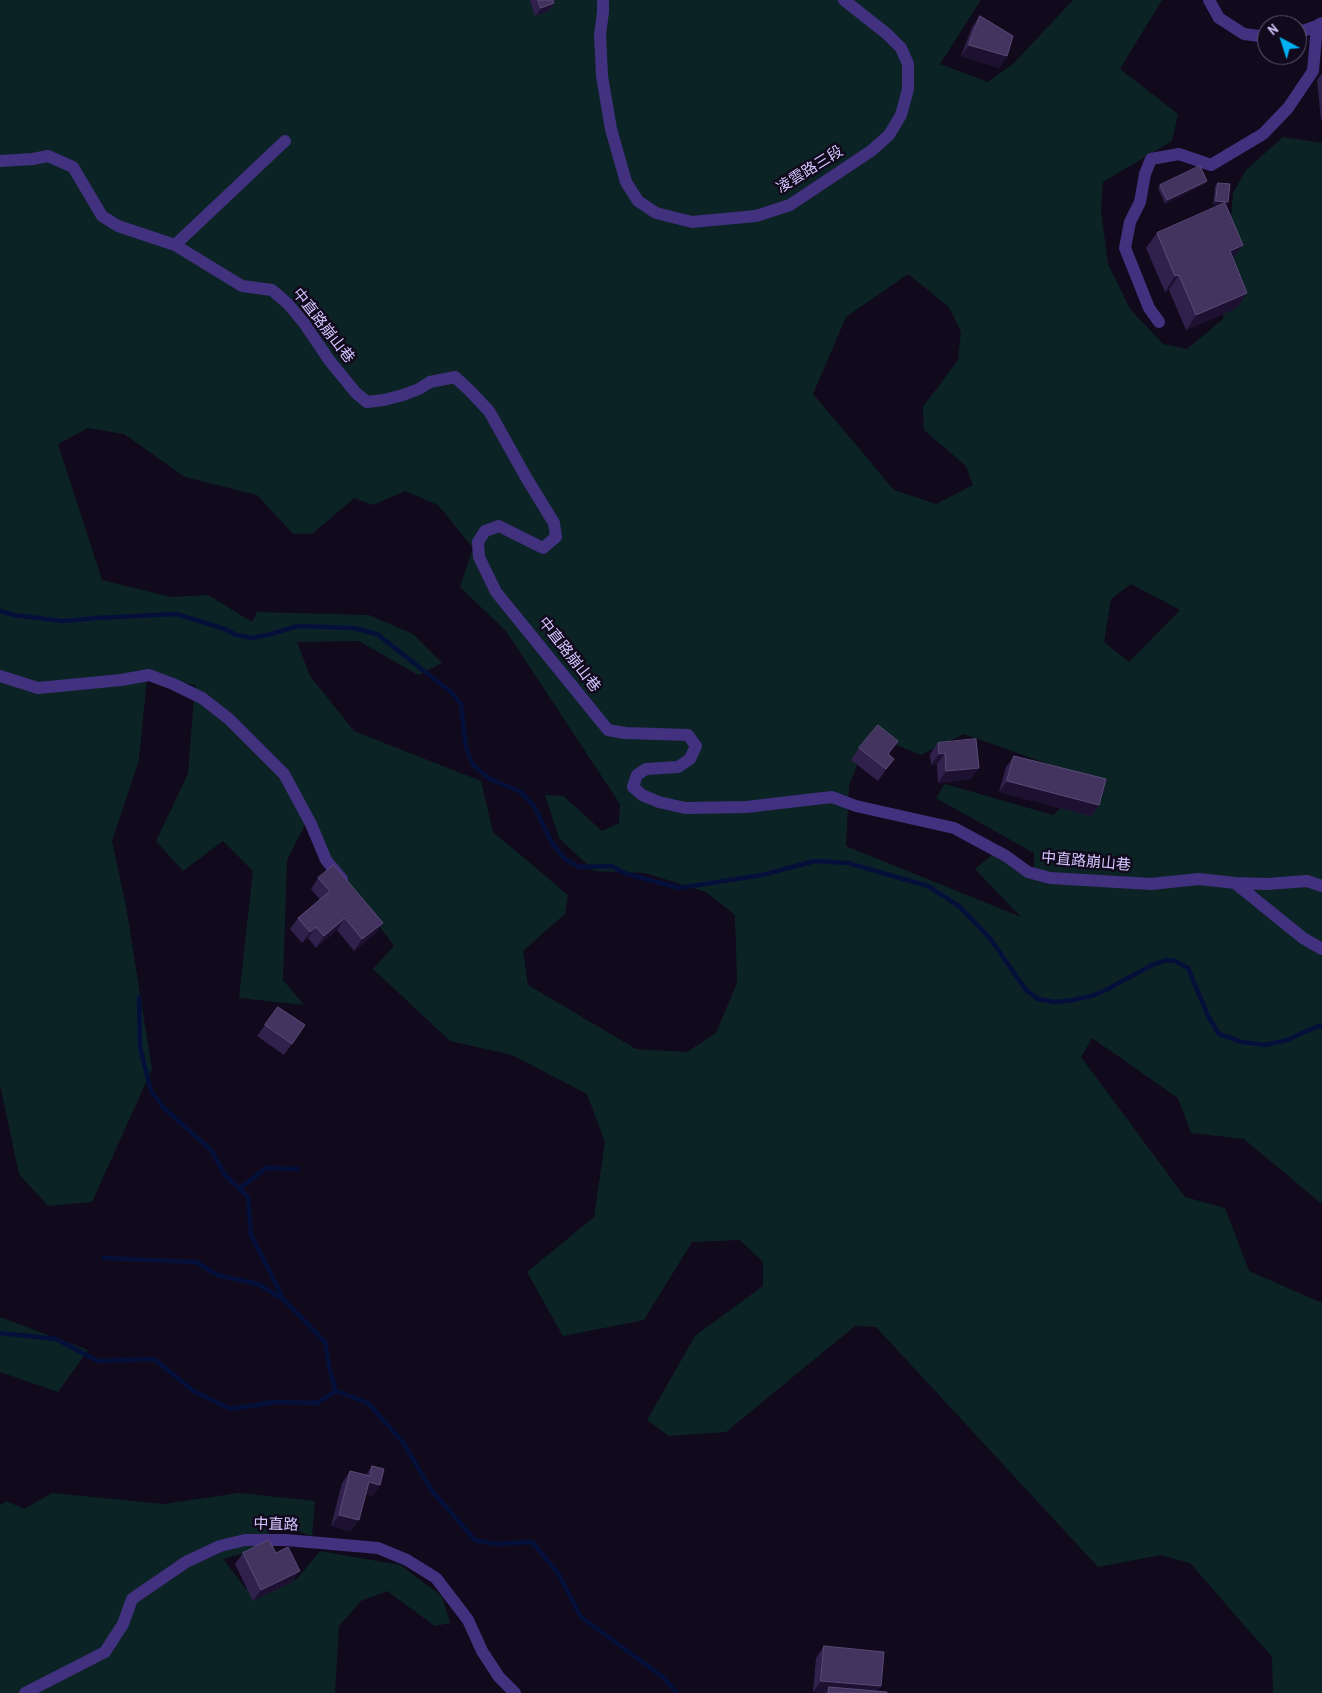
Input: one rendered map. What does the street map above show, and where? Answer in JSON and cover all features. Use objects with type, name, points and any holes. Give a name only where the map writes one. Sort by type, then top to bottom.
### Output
[{"type":"street","name":"凌雲路三段","points":[[603,0],[600,35],[602,76],[611,129],[626,182],[638,201],[656,213],[692,222],[756,216],[790,205],[870,151],[889,135],[901,115],[908,89],[908,64],[901,48],[887,34],[844,0]]},
{"type":"street","points":[[1209,0],[1219,18],[1244,34],[1257,36]]},
{"type":"street","points":[[1159,322],[1149,308],[1125,248],[1130,222],[1140,202],[1145,174],[1151,159],[1179,154],[1210,165],[1263,134],[1288,108],[1313,71],[1320,25],[1307,30]]},
{"type":"street","points":[[175,244],[285,141]]},
{"type":"street","name":"中直路崩山巷","points":[[0,161],[48,156],[73,167],[102,216],[118,226],[175,244],[242,286],[272,290],[288,304],[339,373],[356,393],[367,402],[404,395],[430,382],[455,377],[468,388],[489,411],[554,523],[556,537],[544,548],[499,526],[486,531],[478,542],[479,557],[496,592],[539,642],[608,730],[625,733],[688,735],[696,746],[690,759],[678,767],[646,769],[637,775],[633,787],[642,795],[659,802],[685,808],[746,807],[832,797],[856,806],[954,828],[1006,856],[1028,872],[1050,878],[1151,884],[1199,879],[1235,883]]},
{"type":"street","points":[[0,676],[38,688],[121,680],[149,675],[202,698],[229,719],[284,774],[311,824],[326,860],[349,886]]},
{"type":"street","points":[[1235,883],[1267,884],[1307,881],[1322,886]]},
{"type":"street","points":[[1235,883],[1303,938],[1322,949]]},
{"type":"street","name":"中直路","points":[[25,1693],[105,1652],[123,1624],[132,1599],[186,1562],[220,1546],[245,1540],[270,1540],[378,1548],[408,1560],[436,1578],[468,1620],[482,1651],[495,1670],[515,1693]]},
{"type":"green space","points":[[0,0],[981,0],[940,64],[988,82],[1014,63],[1073,0],[1162,0],[1120,69],[1178,114],[1172,141],[1103,182],[1101,210],[1108,264],[1130,309],[1163,344],[1187,349],[1223,319],[1233,193],[1246,170],[1283,137],[1322,143],[1322,1204],[1244,1139],[1191,1133],[1178,1098],[1092,1038],[1081,1057],[1185,1197],[1225,1208],[1249,1271],[1322,1303],[1322,1693],[1273,1693],[1272,1657],[1190,1563],[1161,1555],[1098,1567],[876,1327],[855,1326],[726,1432],[669,1436],[647,1420],[695,1336],[763,1286],[763,1262],[740,1240],[692,1242],[644,1320],[563,1336],[527,1272],[594,1217],[605,1142],[587,1094],[512,1055],[450,1041],[373,969],[394,946],[305,825],[287,860],[283,980],[304,1005],[239,998],[253,871],[223,841],[183,871],[156,841],[188,774],[195,685],[147,677],[139,760],[112,841],[126,906],[152,1069],[92,1202],[48,1206],[19,1174],[0,1085]],"holes":[[[908,274],[949,307],[961,332],[958,360],[923,407],[924,430],[966,466],[973,485],[936,504],[894,490],[813,394],[846,317]],[[88,428],[124,434],[185,477],[257,495],[293,534],[312,534],[354,498],[373,505],[405,491],[438,505],[473,548],[460,587],[506,631],[620,804],[619,823],[602,831],[563,796],[545,795],[559,838],[594,871],[645,873],[706,892],[735,915],[737,983],[716,1033],[687,1052],[636,1049],[528,985],[523,951],[565,914],[568,895],[493,832],[481,781],[354,731],[310,676],[297,642],[359,641],[418,675],[442,663],[413,634],[369,615],[257,612],[252,622],[208,595],[171,597],[102,580],[58,444]],[[1131,584],[1180,610],[1129,662],[1104,642],[1111,599]],[[869,734],[921,755],[964,734],[1090,779],[1053,815],[945,784],[936,798],[1034,853],[1034,868],[997,851],[975,869],[1021,917],[846,846],[849,786]]]},
{"type":"green space","points":[[0,1317],[88,1350],[58,1392],[0,1372]]},
{"type":"green space","points":[[52,1493],[163,1504],[239,1493],[315,1501],[312,1536],[272,1523],[265,1548],[223,1559],[246,1589],[297,1579],[320,1551],[400,1565],[442,1596],[450,1623],[435,1626],[387,1591],[361,1601],[339,1626],[335,1693],[0,1693],[0,1505],[6,1501],[24,1509]]},
{"type":"building","points":[[538,0],[553,0],[554,3],[541,8]]},
{"type":"building","points":[[980,16],[1013,36],[1007,56],[969,45]]},
{"type":"building","points":[[1200,166],[1207,181],[1167,200],[1160,185]]},
{"type":"building","points":[[1218,183],[1230,184],[1228,202],[1216,201]]},
{"type":"building","points":[[1225,203],[1243,245],[1230,251],[1247,293],[1196,315],[1179,275],[1175,276],[1157,233]]},
{"type":"building","points":[[878,725],[898,741],[888,754],[894,759],[886,769],[859,748]]},
{"type":"building","points":[[976,739],[979,768],[946,771],[945,753],[939,754],[938,743]]},
{"type":"building","points":[[1014,756],[1106,779],[1099,805],[1007,781]]},
{"type":"building","points":[[334,865],[383,923],[362,939],[345,918],[324,936],[316,927],[310,932],[298,918],[330,891],[318,878]]},
{"type":"building","points":[[278,1007],[305,1025],[292,1044],[265,1025]]},
{"type":"building","points":[[372,1466],[384,1469],[380,1485],[369,1482],[359,1520],[339,1515],[350,1471],[370,1476]]},
{"type":"building","points":[[269,1540],[276,1553],[288,1547],[300,1571],[261,1590],[243,1553]]},
{"type":"building","points":[[824,1646],[884,1652],[881,1686],[821,1681]]},
{"type":"building","points":[[829,1687],[887,1692],[887,1693],[829,1693]]},
{"type":"waterway","points":[[0,611],[13,615],[63,621],[176,614],[225,629],[236,635],[252,638],[298,626],[353,628],[377,634],[451,692],[461,704],[466,748],[473,765],[490,779],[521,792],[534,806],[552,843],[565,859],[579,867],[612,866],[624,873],[679,888],[762,875],[815,861],[848,863],[928,886],[960,907],[989,937],[1026,990],[1038,999],[1055,1002],[1092,996],[1152,965],[1167,960],[1175,961],[1188,968],[1208,1016],[1219,1034],[1242,1042],[1265,1045],[1287,1040],[1318,1026],[1322,1027]]},
{"type":"waterway","points":[[139,997],[140,1047],[151,1091],[164,1108],[211,1150],[225,1175],[248,1197],[251,1235],[284,1300]]},
{"type":"waterway","points":[[239,1189],[266,1168],[298,1169]]},
{"type":"waterway","points":[[104,1258],[196,1262],[217,1275],[258,1284],[284,1300],[325,1342],[336,1391]]},
{"type":"waterway","points":[[0,1333],[56,1339],[98,1361],[154,1359],[195,1392],[231,1409],[275,1402],[317,1403],[336,1391],[368,1403],[402,1441],[432,1491],[475,1540],[495,1544],[532,1542],[558,1573],[581,1617],[663,1677],[677,1693]]}]
